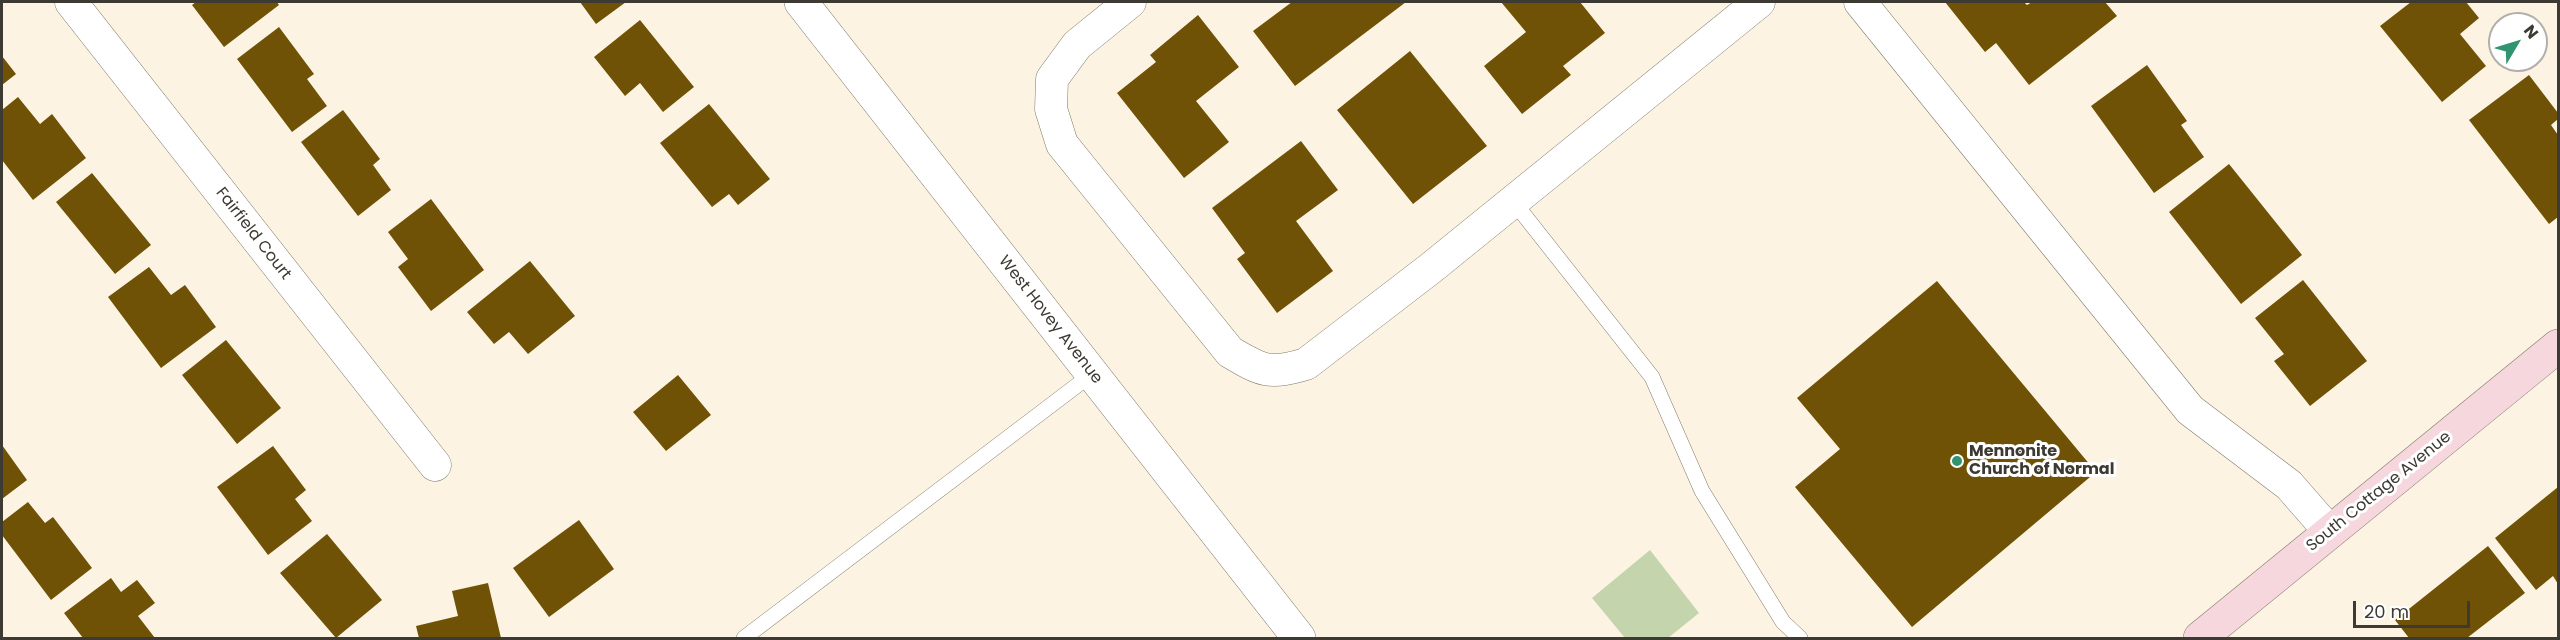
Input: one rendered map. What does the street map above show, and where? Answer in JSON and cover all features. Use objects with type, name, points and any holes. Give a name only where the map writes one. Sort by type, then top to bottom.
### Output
[{"type":"main road","name":"South Cottage Avenue","points":[[2200,639],[2559,346]]},
{"type":"street","name":"Fairfield Court","points":[[71,2],[435,465]]},
{"type":"street","name":"West Hovey Avenue","points":[[801,2],[1299,639]]},
{"type":"street","points":[[1130,2],[1077,45],[1052,79],[1052,110],[1062,144],[1230,352],[1259,369],[1282,370],[1306,364],[1431,268],[1760,2]]},
{"type":"street","points":[[1860,2],[2190,410],[2289,485],[2330,532]]},
{"type":"lane","points":[[1512,201],[1652,377],[1702,491],[1783,622],[1800,639]]},
{"type":"lane","points":[[744,639],[1092,374]]},
{"type":"green space","points":[[1650,550],[1699,613],[1668,638],[1625,638],[1592,598]]},
{"type":"building","points":[[196,2],[277,2],[279,5],[224,47],[192,5]]},
{"type":"building","points":[[580,2],[626,2],[596,24]]},
{"type":"building","points":[[1292,2],[1406,2],[1295,86],[1253,31]]},
{"type":"building","points":[[1501,2],[1580,2],[1605,33],[1563,66],[1571,75],[1522,114],[1484,66],[1526,32]]},
{"type":"building","points":[[1945,2],[2024,2],[2027,5],[2032,2],[2105,2],[2117,16],[2029,85],[1996,43],[1985,52]]},
{"type":"building","points":[[2411,2],[2466,2],[2479,18],[2460,34],[2486,66],[2442,102],[2380,26]]},
{"type":"building","points":[[1198,15],[1239,67],[1196,101],[1229,142],[1184,178],[1117,93],[1156,62],[1150,55]]},
{"type":"building","points":[[640,20],[694,87],[663,112],[640,83],[625,96],[594,57]]},
{"type":"building","points":[[279,27],[314,74],[307,79],[327,106],[292,132],[237,59]]},
{"type":"building","points":[[1410,51],[1487,146],[1413,204],[1337,110]]},
{"type":"building","points":[[2,56],[16,74],[2,85]]},
{"type":"building","points":[[2147,65],[2187,121],[2181,125],[2204,157],[2154,193],[2091,106]]},
{"type":"building","points":[[2529,75],[2558,113],[2558,119],[2551,125],[2558,135],[2558,217],[2549,224],[2469,120]]},
{"type":"building","points":[[18,97],[40,124],[52,114],[86,158],[33,200],[2,160],[2,110]]},
{"type":"building","points":[[709,104],[770,179],[738,205],[729,194],[712,207],[660,143]]},
{"type":"building","points":[[343,110],[380,159],[373,165],[391,190],[358,216],[301,142]]},
{"type":"building","points":[[1301,141],[1338,190],[1296,221],[1333,271],[1277,313],[1237,259],[1245,253],[1212,208]]},
{"type":"building","points":[[2229,164],[2302,255],[2241,304],[2169,212]]},
{"type":"building","points":[[92,173],[151,245],[115,274],[56,202]]},
{"type":"building","points":[[431,199],[484,270],[431,311],[398,267],[408,259],[388,232]]},
{"type":"building","points":[[530,261],[575,316],[528,354],[509,332],[494,344],[467,312]]},
{"type":"building","points":[[149,267],[171,295],[185,285],[216,327],[161,368],[108,297]]},
{"type":"building","points":[[2303,280],[2367,361],[2310,406],[2274,361],[2284,354],[2255,318]]},
{"type":"building","name":"Mennonite Church of Normal","points":[[1937,281],[2096,472],[1912,627],[1795,487],[1840,449],[1797,398]]},
{"type":"building","points":[[226,340],[281,408],[237,444],[182,375]]},
{"type":"building","points":[[678,375],[711,415],[666,451],[633,412]]},
{"type":"building","points":[[2,445],[27,480],[2,499]]},
{"type":"building","points":[[273,446],[306,490],[295,499],[312,521],[268,555],[217,487]]},
{"type":"building","points":[[2558,487],[2558,584],[2553,576],[2536,590],[2495,538]]},
{"type":"building","points":[[28,502],[45,523],[53,517],[92,568],[51,600],[2,535],[2,522]]},
{"type":"building","points":[[579,520],[614,569],[549,617],[513,568]]},
{"type":"building","points":[[327,534],[382,600],[336,638],[280,573]]},
{"type":"building","points":[[2488,546],[2525,593],[2467,638],[2409,638],[2395,620]]},
{"type":"building","points":[[111,578],[121,592],[137,580],[155,603],[138,616],[155,638],[83,638],[64,613]]},
{"type":"building","points":[[488,583],[501,638],[419,638],[416,626],[458,616],[452,591]]},
{"type":"place","name":"Mennonite Church of Normal","points":[[1957,461]]}]
